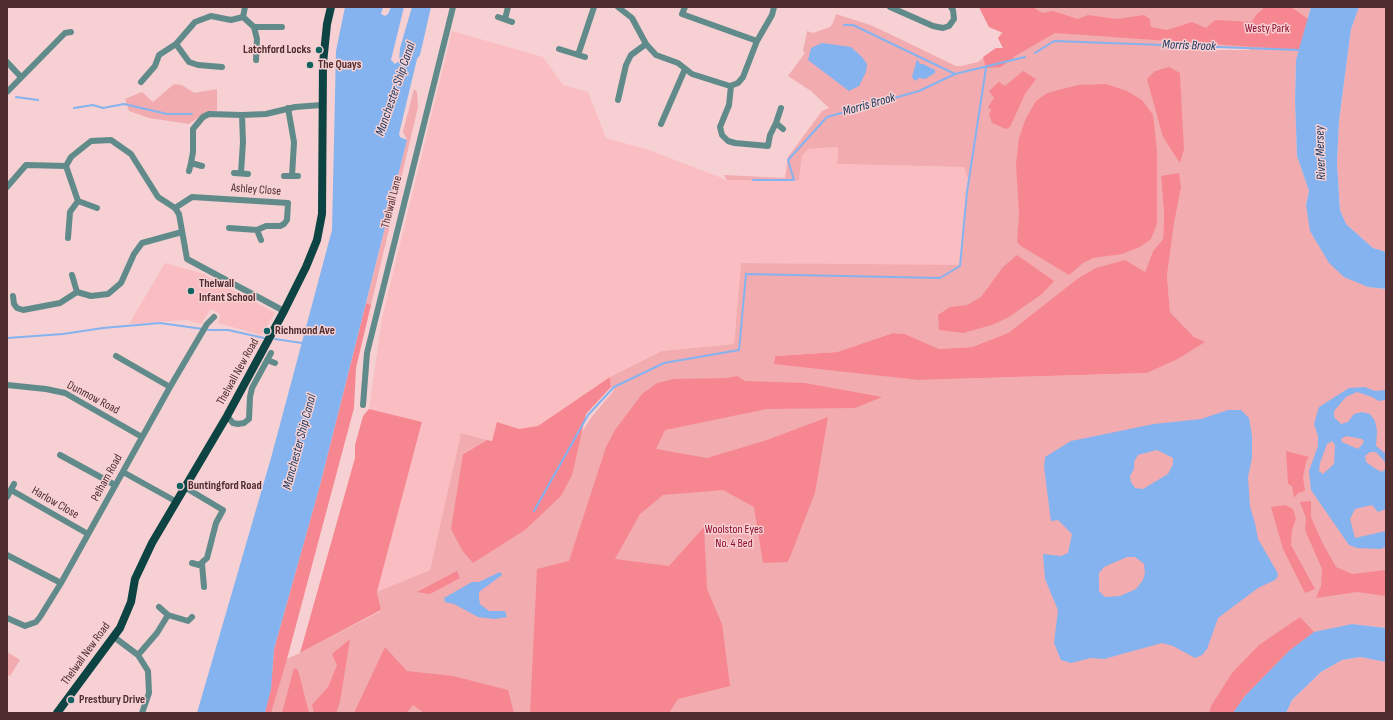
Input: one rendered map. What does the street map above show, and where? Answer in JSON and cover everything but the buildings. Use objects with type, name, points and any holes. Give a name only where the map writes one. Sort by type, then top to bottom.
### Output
[{"type":"main road","name":"Thelwall New Road","points":[[57,713],[114,637],[126,616],[140,566],[227,416],[306,267],[320,225],[324,43],[332,7]]},
{"type":"street","points":[[243,17],[245,7]]},
{"type":"street","name":"Thelwall Lane","points":[[363,405],[367,353],[453,7]]},
{"type":"street","points":[[505,19],[508,7]]},
{"type":"street","points":[[578,55],[594,7]]},
{"type":"street","points":[[618,7],[632,18],[646,44],[656,55],[678,63],[685,69],[723,86],[731,86],[738,83],[743,77],[757,41],[772,15],[774,7]]},
{"type":"street","points":[[685,7],[682,14],[757,41]]},
{"type":"street","points":[[890,7],[933,26],[943,28],[949,26],[954,19],[953,10],[950,7]]},
{"type":"street","points":[[141,82],[155,66],[160,55],[176,44],[195,22],[211,16],[231,20],[243,17]]},
{"type":"street","points":[[243,17],[254,27],[257,39],[256,60]]},
{"type":"street","points":[[498,17],[512,22]]},
{"type":"street","points":[[254,27],[282,27]]},
{"type":"street","points":[[7,92],[65,33],[71,32]]},
{"type":"street","points":[[176,44],[189,62],[198,65],[222,67]]},
{"type":"street","points":[[618,100],[626,65],[631,55],[646,44]]},
{"type":"street","points":[[559,50],[585,57]]},
{"type":"street","points":[[7,62],[21,77]]},
{"type":"street","points":[[661,124],[685,69]]},
{"type":"street","points":[[731,86],[729,105],[720,127],[722,135],[728,141],[734,143],[768,146],[770,135],[781,108]]},
{"type":"street","points":[[189,171],[193,152],[192,135],[198,121],[209,114],[266,114],[288,108],[322,105]]},
{"type":"street","points":[[284,176],[295,176],[294,142],[288,108]]},
{"type":"street","points":[[242,115],[243,142],[237,173],[248,174]]},
{"type":"street","points":[[776,123],[783,129]]},
{"type":"street","points":[[78,201],[66,166],[70,157],[91,141],[112,140],[131,154],[158,197],[175,208],[179,214],[187,259],[284,311]]},
{"type":"street","points":[[191,163],[202,166]]},
{"type":"street","points":[[7,187],[26,165],[66,166]]},
{"type":"street","name":"Ashley Close","points":[[175,208],[192,197],[288,203],[287,220],[280,226],[266,226],[258,230],[229,228]]},
{"type":"street","points":[[78,201],[97,208]]},
{"type":"street","points":[[68,238],[70,212],[78,201]]},
{"type":"street","points":[[258,230],[261,240]]},
{"type":"street","points":[[13,296],[14,304],[17,308],[23,310],[60,303],[78,292],[91,296],[108,294],[121,283],[134,254],[142,243],[182,232]]},
{"type":"street","points":[[72,275],[78,292]]},
{"type":"street","name":"Pelham Road","points":[[7,618],[25,626],[36,622],[61,583],[170,386],[206,325],[214,317]]},
{"type":"street","points":[[227,416],[232,422],[238,424],[244,423],[249,419],[252,388],[270,353]]},
{"type":"street","points":[[116,356],[170,386]]},
{"type":"street","points":[[267,360],[275,363]]},
{"type":"street","name":"Dunmow Road","points":[[7,385],[46,389],[65,393],[142,437]]},
{"type":"street","points":[[60,455],[115,485]]},
{"type":"street","points":[[123,472],[177,502]]},
{"type":"street","points":[[7,497],[14,484]]},
{"type":"street","points":[[186,488],[230,514]]},
{"type":"street","name":"Harlow Close","points":[[11,490],[88,534]]},
{"type":"street","points":[[204,587],[202,564],[207,558],[216,523],[223,510]]},
{"type":"street","points":[[7,556],[61,583]]},
{"type":"street","points":[[192,563],[202,564]]},
{"type":"street","points":[[159,607],[168,615],[189,622]]},
{"type":"street","points":[[138,655],[157,633],[168,615]]},
{"type":"street","points":[[114,637],[138,655],[146,665],[150,682],[149,693],[142,713]]},
{"type":"shaded area","points":[[452,31],[543,57],[563,85],[588,92],[606,138],[649,150],[727,180],[799,180],[802,156],[808,149],[838,147],[837,164],[965,167],[968,179],[960,266],[741,263],[734,344],[662,351],[610,377],[538,427],[519,429],[497,423],[492,441],[461,433],[430,570],[377,592],[422,423],[369,409],[382,318]]},
{"type":"shaded area","name":"Thelwall Infant School","points":[[165,263],[201,273],[275,313],[261,335],[218,323],[220,314],[211,309],[201,324],[187,320],[129,324]]},
{"type":"green space","name":"Woolston Eyes No. 4 Bed","points":[[979,7],[1311,7],[1296,60],[1295,101],[1297,156],[1309,191],[1306,205],[1368,287],[1386,289],[1386,628],[1352,624],[1245,696],[1233,713],[265,713],[273,665],[300,653],[381,611],[377,592],[430,570],[461,433],[487,440],[462,454],[575,444],[590,419],[615,389],[611,387],[610,377],[662,351],[734,344],[741,263],[960,265],[971,163],[968,179],[964,167],[837,164],[838,147],[808,149],[802,156],[799,180],[727,180],[724,175],[785,178],[788,157],[822,111],[829,108],[811,91],[788,76],[805,53],[803,51],[807,31],[813,33],[830,27],[836,14],[873,26],[956,66],[978,62],[996,48],[1003,48],[998,38],[1002,32],[989,27]],"holes":[[[1160,40],[1249,49],[1250,50],[1170,50]],[[1160,70],[1180,73],[1183,149],[1180,163],[1155,71]],[[1161,176],[1181,188],[1174,224],[1167,276],[1170,312],[1194,337],[1176,360],[1147,373],[918,380],[774,363],[775,356],[837,352],[893,333],[905,334],[939,349],[972,347],[1008,333],[1077,279],[1145,272],[1153,251],[1163,239],[1164,215]]]},
{"type":"green space","name":"Westy Park","points":[[979,7],[1033,7],[1042,13],[1053,11],[1078,19],[1088,15],[1117,19],[1144,15],[1150,19],[1151,27],[1167,30],[1192,22],[1206,28],[1215,20],[1251,22],[1265,7],[1291,7],[1308,19],[1299,50],[1055,33],[1017,55],[1001,67],[986,68],[983,57],[996,48],[1003,48],[998,38],[1003,33],[989,27]]},
{"type":"green space","points":[[1359,7],[1386,7],[1386,252],[1373,248],[1346,224],[1340,210],[1337,163],[1339,121],[1351,29]]},
{"type":"green space","points":[[1169,67],[1180,73],[1184,149],[1180,163],[1163,137],[1147,79],[1155,71]]},
{"type":"green space","points":[[1023,71],[1036,79],[1025,94],[1010,127],[1006,129],[992,123],[989,114],[991,110],[988,107],[994,98],[989,91],[999,82],[1005,86]]},
{"type":"green space","points":[[174,84],[182,85],[194,93],[217,89],[217,111],[205,113],[189,124],[149,118],[129,111],[125,99],[142,92],[153,102]]},
{"type":"green space","points":[[1106,84],[1127,91],[1142,100],[1153,115],[1157,150],[1157,224],[1151,239],[1140,247],[1122,254],[1093,258],[1083,263],[1069,275],[1021,246],[1017,242],[1019,213],[1016,164],[1019,138],[1026,118],[1036,101],[1047,93],[1078,85]]},
{"type":"green space","points":[[414,89],[417,92],[418,107],[371,305],[366,303],[407,140],[403,132]]},
{"type":"green space","points":[[1179,173],[1181,188],[1174,224],[1167,276],[1170,312],[1194,337],[1205,342],[1176,360],[1147,373],[918,380],[774,364],[775,356],[837,352],[893,333],[905,334],[939,349],[972,347],[1008,333],[1077,279],[1096,268],[1125,260],[1145,272],[1153,251],[1163,239],[1164,215],[1161,176]]},
{"type":"green space","points":[[1017,255],[1054,281],[1042,294],[1009,317],[992,325],[963,333],[939,330],[938,315],[950,307],[967,305],[981,297],[1003,267]]},
{"type":"green space","points":[[366,303],[371,305],[356,368],[354,408],[287,659],[271,713],[265,713],[271,689],[274,649],[320,485]]},
{"type":"green space","points":[[737,376],[745,381],[805,383],[882,397],[855,408],[767,409],[665,430],[656,449],[707,458],[767,440],[828,417],[815,493],[788,562],[763,563],[754,507],[723,490],[663,495],[640,514],[615,559],[669,566],[704,527],[707,589],[722,624],[730,686],[678,699],[669,713],[530,713],[537,569],[569,561],[606,447],[615,430],[642,394],[657,383],[674,379],[727,378]]},
{"type":"green space","points":[[610,377],[611,387],[586,414],[572,475],[561,496],[525,530],[473,563],[462,550],[451,529],[463,454],[487,440],[492,441],[497,422],[519,429],[538,426]]},
{"type":"green space","points":[[369,409],[422,422],[377,592],[381,610],[300,653],[355,458],[355,445],[363,416]]},
{"type":"green space","points":[[1286,451],[1309,457],[1306,462],[1303,477],[1305,491],[1298,493],[1294,498],[1292,486],[1288,484]]},
{"type":"green space","points":[[1311,501],[1311,517],[1322,542],[1336,567],[1352,574],[1386,570],[1386,596],[1357,592],[1316,598],[1321,586],[1322,569],[1305,530],[1306,518],[1300,502]]},
{"type":"green space","points":[[1285,505],[1293,509],[1296,519],[1292,530],[1291,545],[1315,589],[1305,593],[1283,549],[1271,507]]},
{"type":"green space","points":[[457,571],[460,578],[430,594],[417,592]]},
{"type":"green space","points":[[1300,617],[1314,632],[1289,651],[1245,696],[1233,713],[1209,713],[1211,706],[1232,673],[1259,645]]},
{"type":"green space","points":[[350,639],[340,702],[336,713],[314,713],[312,705],[328,687],[337,665],[332,654]]},
{"type":"green space","points":[[385,647],[407,671],[453,676],[508,690],[514,713],[424,713],[413,705],[407,713],[354,713]]},
{"type":"green space","points":[[7,652],[20,660],[10,676],[7,674]]},
{"type":"green space","points":[[1360,657],[1386,662],[1386,713],[1286,713],[1292,700],[1321,672],[1342,660]]},
{"type":"green space","points":[[294,668],[298,670],[309,713],[282,713]]},
{"type":"water","name":"Manchester Ship Canal","points":[[345,7],[383,7],[381,14],[385,16],[388,14],[391,7],[404,7],[391,60],[395,64],[399,61],[400,48],[412,7],[431,7],[399,134],[400,137],[407,140],[320,485],[274,649],[271,689],[265,713],[197,713],[271,458],[332,230],[336,51]]},
{"type":"water","name":"River Mersey","points":[[1311,7],[1359,7],[1351,29],[1339,121],[1337,163],[1340,210],[1346,224],[1373,248],[1386,252],[1386,289],[1368,287],[1344,277],[1329,263],[1310,231],[1306,205],[1309,191],[1297,156],[1295,101],[1296,60]]},
{"type":"water","points":[[822,43],[851,47],[862,57],[867,64],[866,72],[859,86],[849,91],[808,60],[811,48]]},
{"type":"water","points":[[917,59],[920,64],[935,70],[935,73],[925,79],[919,78],[915,81],[912,77]]},
{"type":"water","points":[[1365,387],[1375,391],[1386,390],[1386,400],[1379,401],[1357,392],[1346,397],[1334,411],[1334,417],[1341,424],[1348,422],[1354,414],[1362,412],[1370,414],[1375,421],[1377,431],[1376,446],[1386,454],[1386,466],[1384,461],[1376,452],[1370,452],[1365,456],[1366,462],[1376,469],[1382,472],[1386,468],[1386,509],[1378,512],[1372,505],[1355,509],[1350,519],[1355,538],[1386,531],[1386,547],[1380,549],[1357,548],[1349,545],[1311,490],[1309,471],[1318,446],[1318,436],[1314,424],[1319,407],[1349,388]],"holes":[[[1346,436],[1362,439],[1364,442],[1358,449],[1342,442],[1341,439]],[[1332,441],[1335,445],[1334,464],[1323,474],[1319,471],[1320,463],[1327,444]]]},
{"type":"water","points":[[1228,410],[1241,410],[1249,418],[1252,436],[1252,458],[1248,477],[1250,507],[1258,539],[1278,576],[1275,580],[1258,588],[1218,618],[1207,649],[1202,655],[1195,658],[1173,646],[1162,643],[1104,659],[1091,658],[1071,663],[1061,660],[1054,643],[1058,610],[1045,579],[1043,554],[1061,556],[1068,553],[1072,534],[1058,520],[1051,521],[1044,467],[1045,457],[1071,441],[1154,424],[1201,419]],"holes":[[[1157,450],[1173,458],[1173,464],[1168,474],[1143,489],[1135,488],[1131,482],[1130,476],[1134,469],[1134,462],[1138,455]],[[1127,557],[1135,557],[1144,564],[1145,573],[1143,580],[1136,589],[1120,596],[1105,597],[1099,591],[1099,573],[1104,567]]]},
{"type":"water","points":[[500,572],[502,575],[479,592],[479,598],[480,604],[489,611],[505,611],[507,617],[495,619],[478,617],[454,604],[445,602],[444,598],[472,582],[479,582]]},
{"type":"water","points":[[1352,624],[1386,628],[1386,662],[1360,657],[1342,660],[1321,672],[1292,700],[1286,713],[1233,713],[1245,696],[1289,651],[1314,632]]},
{"type":"waterway","points":[[844,25],[853,25],[955,74]]},
{"type":"waterway","name":"Morris Brook","points":[[1035,53],[1054,41],[1299,50]]},
{"type":"waterway","name":"Morris Brook","points":[[753,180],[794,180],[788,160],[827,117],[919,91],[955,74],[1025,57]]},
{"type":"waterway","points":[[534,511],[588,415],[614,387],[664,363],[739,350],[746,274],[940,278],[960,266],[967,192],[986,68]]},
{"type":"waterway","points":[[16,97],[38,100]]},
{"type":"waterway","points":[[74,108],[93,105],[103,108],[124,104],[167,114],[192,114]]},
{"type":"waterway","points":[[7,338],[63,334],[103,328],[160,323],[210,330],[228,330],[264,338]]},
{"type":"waterway","points":[[275,339],[302,343]]},
{"type":"place","name":"Latchford Locks","points":[[319,50]]},
{"type":"place","name":"The Quays","points":[[310,65]]},
{"type":"place","name":"Thelwall Infant School","points":[[191,291]]},
{"type":"place","name":"Richmond Ave","points":[[267,331]]},
{"type":"place","name":"Buntingford Road","points":[[180,486]]},
{"type":"place","name":"Prestbury Drive","points":[[71,700]]}]
